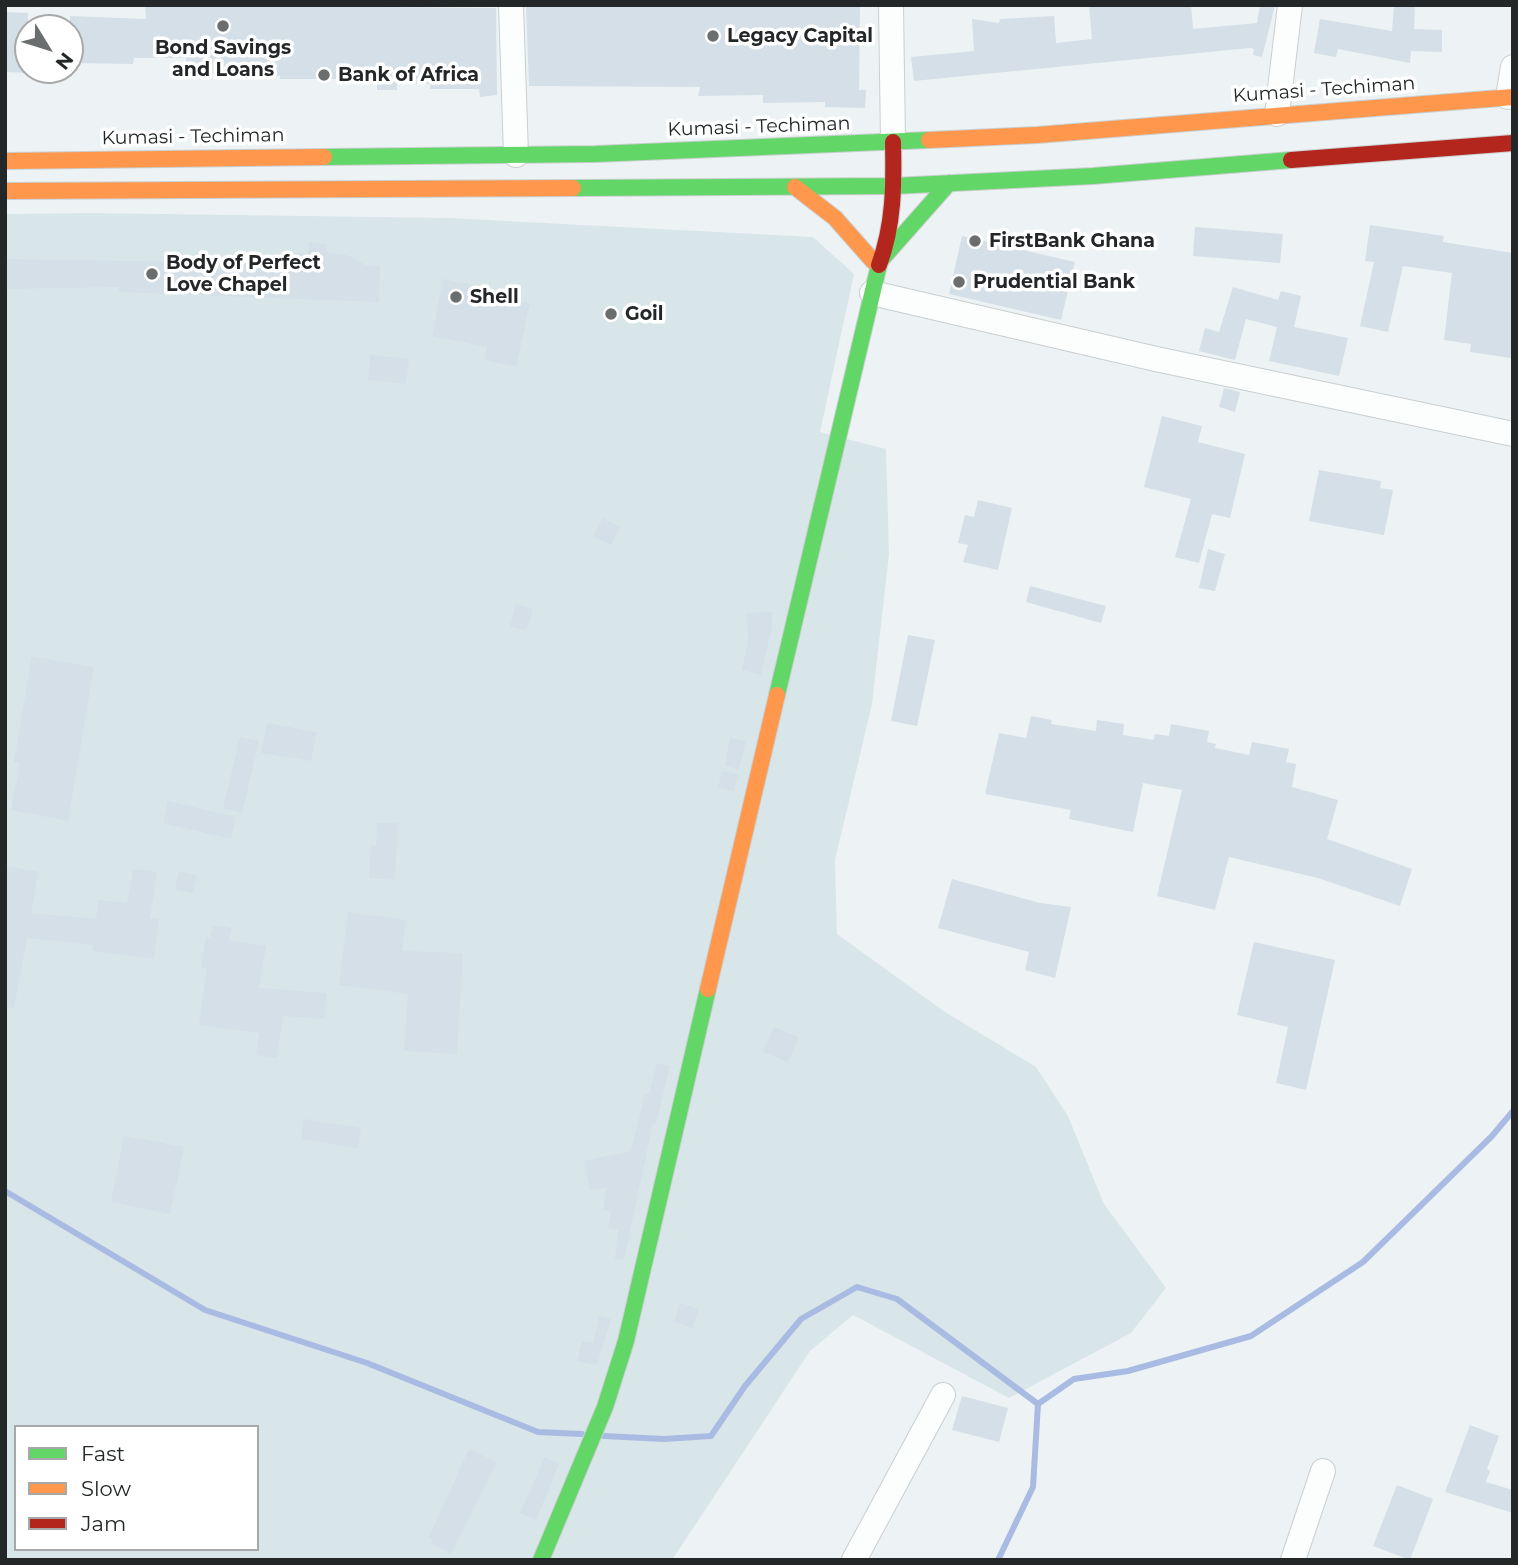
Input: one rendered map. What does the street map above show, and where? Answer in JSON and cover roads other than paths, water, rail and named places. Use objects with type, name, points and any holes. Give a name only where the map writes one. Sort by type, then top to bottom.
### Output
[{"type":"main road","name":"Kumasi - Techiman","points":[[5,161],[877,151],[1277,114],[1510,97]]},
{"type":"main road","points":[[5,191],[794,187],[872,193],[894,186],[1093,177],[1513,143]]},
{"type":"main road","points":[[541,1560],[605,1407],[626,1341],[875,272],[888,241],[894,186],[877,151]]},
{"type":"main road","points":[[872,193],[877,151]]},
{"type":"main road","points":[[875,272],[949,183]]},
{"type":"main road","points":[[794,187],[835,218],[875,272]]},
{"type":"main road","points":[[871,227],[875,272]]},
{"type":"street","points":[[511,5],[516,155]]},
{"type":"street","points":[[877,151],[891,5]]},
{"type":"street","points":[[1277,114],[1290,5]]},
{"type":"street","points":[[1510,97],[1513,67]]},
{"type":"street","points":[[875,272],[1156,359],[1513,434]]},
{"type":"street","points":[[854,1560],[943,1395]]},
{"type":"street","points":[[1293,1560],[1323,1471]]},
{"type":"waterway","points":[[998,1560],[1033,1487],[1038,1404],[1074,1379],[1128,1371],[1251,1336],[1363,1262],[1492,1136],[1513,1111]]},
{"type":"waterway","points":[[5,1191],[205,1310],[367,1363],[538,1432],[582,1434]]},
{"type":"waterway","points":[[604,1436],[664,1439],[711,1436],[745,1386],[801,1319],[857,1287],[897,1299],[1038,1404]]},
{"type":"place","name":"Bond Savings and Loans","points":[[223,26]]},
{"type":"place","name":"Legacy Capital","points":[[713,36]]},
{"type":"place","name":"Bank of Africa","points":[[324,75]]},
{"type":"place","name":"FirstBank Ghana","points":[[975,241]]},
{"type":"place","name":"Body of Perfect Love Chapel","points":[[152,274]]},
{"type":"place","name":"Prudential Bank","points":[[959,282]]},
{"type":"place","name":"Shell","points":[[456,297]]},
{"type":"place","name":"Goil","points":[[611,314]]}]
